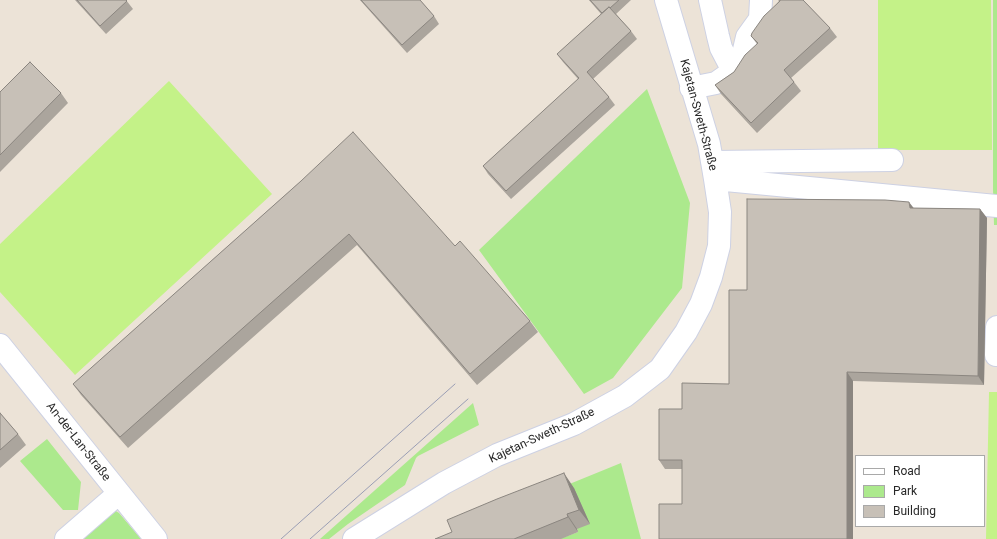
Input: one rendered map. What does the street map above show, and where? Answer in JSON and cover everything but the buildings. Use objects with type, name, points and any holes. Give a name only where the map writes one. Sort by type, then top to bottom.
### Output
[{"type":"street","name":"Kajetan-Sweth-Straße","points":[[354,539],[444,483],[497,455],[574,424],[625,396],[660,368],[689,326],[701,304],[711,277],[719,246],[720,212],[714,170],[708,144],[666,0]]},
{"type":"street","points":[[710,0],[721,48],[733,71]]},
{"type":"street","points":[[691,88],[716,83],[733,71],[743,54],[747,37],[760,19],[761,0]]},
{"type":"street","points":[[714,170],[892,160]]},
{"type":"street","points":[[714,170],[997,206]]},
{"type":"street","points":[[996,355],[997,327]]},
{"type":"street","name":"An-der-Lan-Straße","points":[[0,345],[118,494],[156,539]]},
{"type":"street","points":[[66,539],[118,494]]},
{"type":"green space","points":[[878,0],[991,0],[992,150],[878,150]]},
{"type":"green space","points":[[993,0],[997,0],[997,225],[994,225],[993,189]]},
{"type":"green space","points":[[169,81],[272,194],[75,375],[0,292],[0,244]]},
{"type":"green space","points":[[647,89],[690,203],[682,288],[613,378],[584,394],[479,250]]},
{"type":"green space","points":[[989,392],[997,392],[997,539],[986,539]]},
{"type":"green space","points":[[473,403],[479,425],[418,456],[405,485],[348,524],[329,539],[320,539]]},
{"type":"green space","points":[[47,439],[81,482],[78,510],[63,510],[20,461]]},
{"type":"green space","points":[[621,463],[641,539],[552,539],[565,537],[578,532],[567,485]]},
{"type":"green space","points":[[114,510],[119,513],[141,539],[76,539]]},
{"type":"tram line","points":[[281,539],[455,384]]},
{"type":"tram line","points":[[310,539],[468,399]]}]
